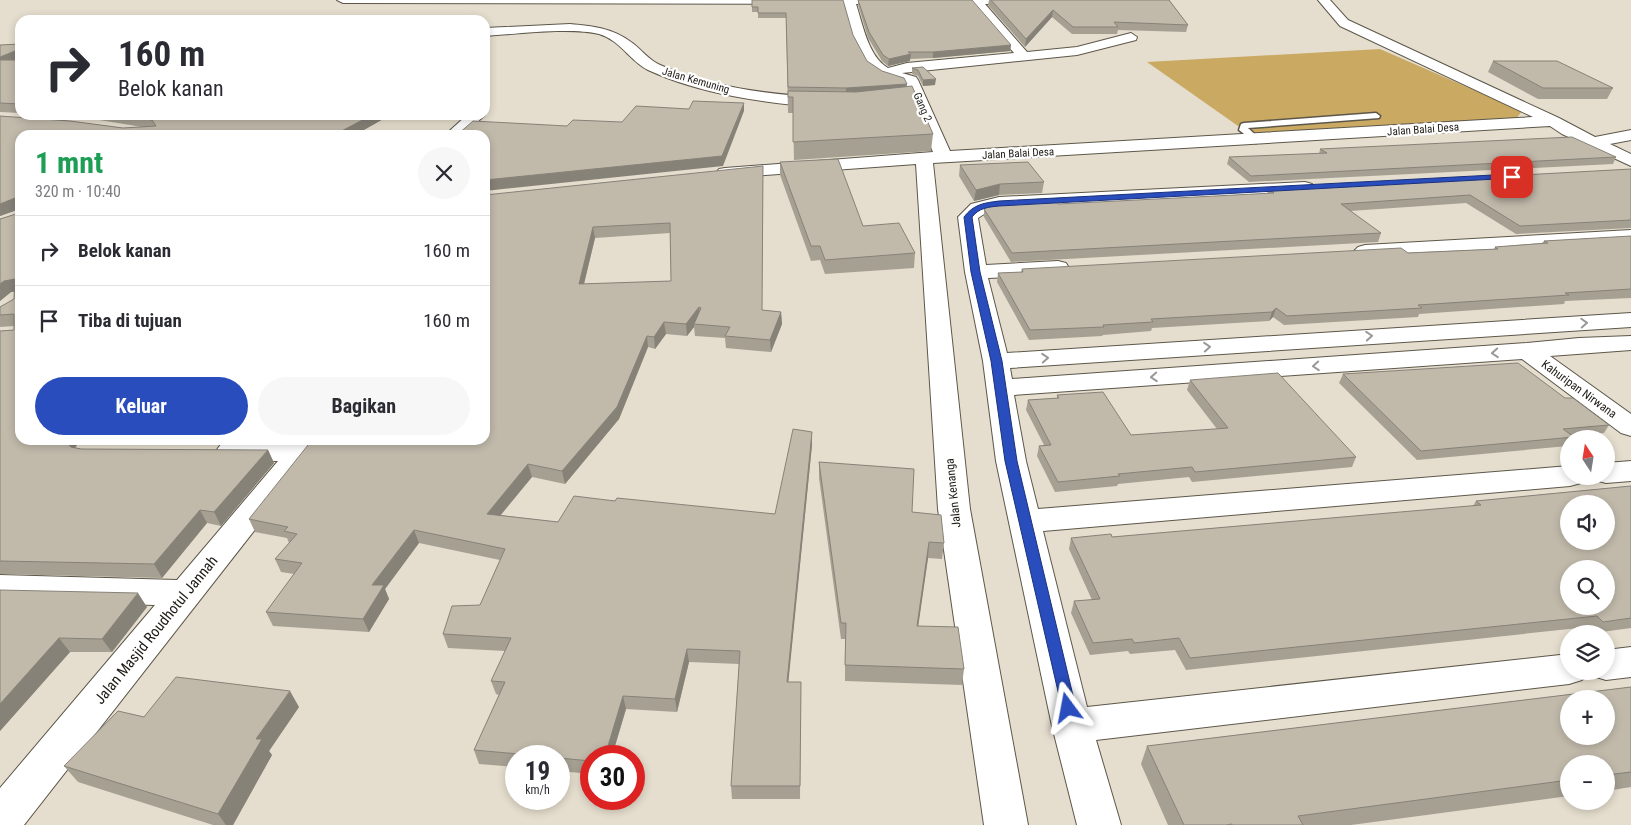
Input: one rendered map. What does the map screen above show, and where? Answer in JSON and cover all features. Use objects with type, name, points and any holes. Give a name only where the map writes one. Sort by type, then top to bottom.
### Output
[{"type":"street","points":[[343,0],[908,1]]},
{"type":"street","points":[[927,1],[1036,0]]},
{"type":"street","points":[[1324,0],[1344,23],[1553,121],[1631,161]]},
{"type":"street","points":[[430,11],[445,1]]},
{"type":"street","name":"Gang 2","points":[[849,1],[870,58],[880,69],[911,80],[918,95],[934,158]]},
{"type":"street","points":[[976,1],[1024,55]]},
{"type":"street","name":"Jalan Kemuning","points":[[490,32],[570,28],[598,30],[608,33],[627,45],[651,66],[689,80],[763,98],[837,103]]},
{"type":"street","points":[[888,72],[906,67],[1077,51],[1131,37]]},
{"type":"street","points":[[900,97],[918,95]]},
{"type":"street","points":[[459,130],[470,120]]},
{"type":"street","name":"Jalan Balai Desa","points":[[711,174],[934,158],[1553,121]]},
{"type":"street","points":[[1593,143],[1631,135]]},
{"type":"street","name":"Jalan Kenanga","points":[[934,158],[954,509],[1006,825]]},
{"type":"street","points":[[1592,172],[1631,170]]},
{"type":"street","points":[[1099,825],[1072,726],[1011,461],[996,361],[976,272],[968,217],[974,210],[983,206],[1335,186]]},
{"type":"street","points":[[1343,252],[1631,236]]},
{"type":"street","points":[[976,272],[1075,267]]},
{"type":"street","points":[[996,361],[1631,320]]},
{"type":"street","points":[[1543,325],[1578,345]]},
{"type":"street","points":[[999,388],[1527,351],[1578,345],[1628,346]]},
{"type":"street","name":"Kahuripan Nirwana","points":[[1527,351],[1631,427]]},
{"type":"street","points":[[205,451],[306,446]]},
{"type":"street","name":"Jalan Masjid Roudhotul Jannah","points":[[0,821],[306,446]]},
{"type":"street","points":[[1615,472],[1631,471]]},
{"type":"street","points":[[1026,521],[1560,477]]},
{"type":"street","points":[[0,588],[186,593]]},
{"type":"street","points":[[1615,664],[1631,662]]},
{"type":"street","points":[[1072,726],[1560,670]]},
{"type":"lane","points":[[1256,140],[1242,130],[1244,126],[1376,116]]},
{"type":"shaded area","points":[[1380,49],[1522,111],[1516,119],[1248,133],[1147,62]]},
{"type":"building","points":[[752,0],[843,0],[853,35],[867,61],[882,71],[904,78],[907,84],[846,88],[788,87],[786,13],[758,13],[758,7],[752,7]]},
{"type":"building","points":[[858,0],[972,0],[1011,45],[933,52],[908,52],[911,54],[889,59],[883,55],[869,32]]},
{"type":"building","points":[[991,0],[1169,0],[1188,25],[1114,22],[1118,27],[1073,27],[1053,10],[1026,39]]},
{"type":"building","points":[[15,44],[15,51],[0,57],[0,45]]},
{"type":"building","points":[[0,60],[15,60],[15,104],[0,103]]},
{"type":"building","points":[[1493,61],[1557,61],[1613,88],[1543,88]]},
{"type":"building","points":[[923,67],[936,79],[923,80],[918,70],[912,68]]},
{"type":"building","points":[[912,86],[933,134],[793,142],[793,97],[788,97],[788,91],[856,92]]},
{"type":"building","points":[[693,101],[744,103],[722,156],[490,179],[490,130],[463,130],[473,121],[567,126],[573,120],[622,122],[636,106],[689,109]]},
{"type":"building","points":[[0,116],[15,117],[15,120],[70,121],[123,128],[156,126],[152,120],[362,120],[344,130],[15,130],[15,198],[0,204]]},
{"type":"building","points":[[1572,137],[1616,157],[1251,176],[1229,157],[1327,153],[1320,149]]},
{"type":"building","points":[[838,159],[863,226],[899,223],[915,253],[825,260],[820,246],[811,246],[780,162]]},
{"type":"building","points":[[1028,162],[1044,182],[1000,184],[976,190],[960,165]]},
{"type":"building","points":[[763,166],[762,310],[781,312],[770,340],[725,336],[730,327],[694,324],[701,308],[699,307],[686,324],[664,322],[654,337],[647,336],[617,407],[562,471],[528,464],[487,514],[558,522],[574,496],[615,501],[617,498],[775,514],[793,429],[812,432],[787,682],[801,682],[800,786],[731,786],[740,651],[687,649],[675,699],[623,696],[608,745],[580,745],[580,760],[570,759],[570,745],[505,745],[505,753],[474,750],[505,682],[491,681],[511,638],[443,634],[452,606],[480,605],[505,549],[414,530],[372,585],[384,585],[363,619],[266,612],[302,563],[275,559],[297,534],[284,531],[288,527],[249,519],[308,445],[490,445],[490,194]],"holes":[[[670,223],[671,281],[579,284],[593,227]]]},
{"type":"building","points":[[1631,169],[1631,220],[1520,226],[1470,195],[1341,204],[1381,233],[1012,253],[984,209],[1000,203],[1055,200],[1058,204],[1274,193],[1269,189]]},
{"type":"building","points":[[15,214],[15,279],[4,281],[0,284],[0,219]]},
{"type":"building","points":[[1631,236],[1631,289],[1418,305],[1422,308],[1287,316],[1276,308],[1272,312],[1151,319],[1153,322],[1103,325],[1104,327],[1030,330],[998,273],[1023,272],[1022,269],[1401,248],[1408,253],[1498,249],[1495,247],[1548,243],[1544,241]]},
{"type":"building","points":[[15,279],[15,445],[69,445],[81,449],[268,450],[214,512],[200,510],[154,564],[0,561],[0,331],[14,330],[14,314],[0,315],[0,307],[14,299]]},
{"type":"building","points":[[1518,363],[1565,398],[1573,398],[1609,425],[1563,429],[1564,430],[1560,430],[1560,438],[1421,451],[1343,374]]},
{"type":"building","points":[[1278,373],[1356,457],[1195,472],[1192,467],[1058,482],[1039,446],[1051,445],[1028,400],[1059,398],[1057,395],[1103,392],[1131,435],[1228,428],[1190,380]]},
{"type":"building","points":[[819,462],[914,469],[912,512],[941,515],[944,543],[929,542],[917,626],[958,627],[964,669],[845,665],[846,623],[841,623]]},
{"type":"building","points":[[1631,486],[1631,618],[1603,622],[1597,616],[1190,658],[1179,638],[1134,643],[1132,639],[1093,643],[1074,601],[1100,599],[1071,538],[1111,534],[1112,537],[1481,505],[1476,501]]},
{"type":"building","points":[[0,590],[138,593],[102,639],[59,638],[0,704]]},
{"type":"building","points":[[176,677],[290,691],[256,739],[262,739],[218,814],[64,766],[118,711],[144,717]]},
{"type":"building","points":[[1631,687],[1631,772],[1615,774],[1615,755],[1560,755],[1560,781],[1298,816],[1303,825],[1184,825],[1147,746],[1560,696],[1560,745],[1615,745],[1615,690],[1606,690]]},
{"type":"route","points":[[1068,708],[1011,461],[996,361],[976,272],[968,217],[974,210],[983,206],[999,204],[1512,177]]}]
